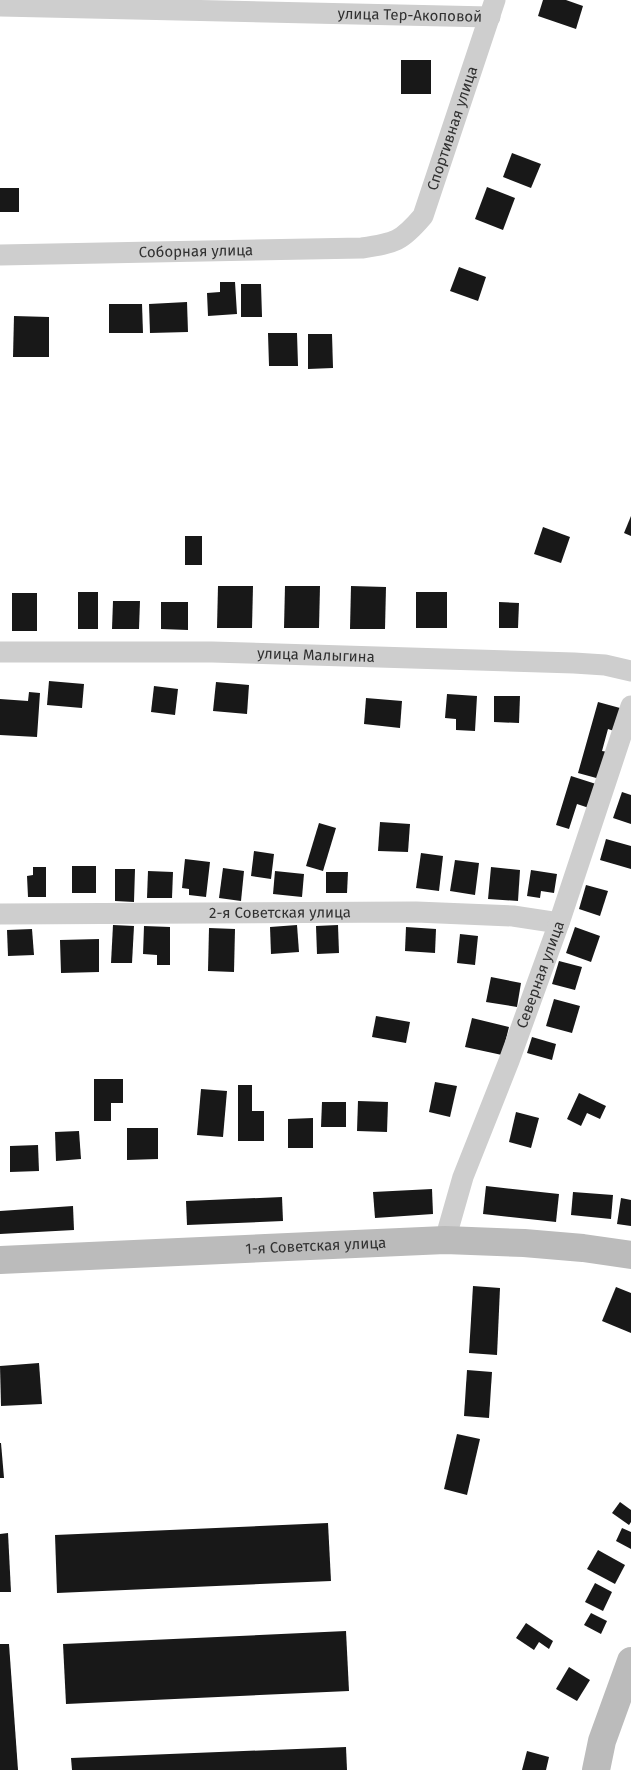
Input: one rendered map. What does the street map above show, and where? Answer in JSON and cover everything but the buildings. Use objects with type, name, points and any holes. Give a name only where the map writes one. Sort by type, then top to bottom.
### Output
[{"type":"street","name":"улица Тер-Акоповой","points":[[0,6],[492,8]]},
{"type":"street","name":"Спортивная улица","points":[[392,244],[410,232],[423,216],[492,8]]},
{"type":"street","name":"Соборная улица","points":[[0,255],[362,248],[392,244]]},
{"type":"street","name":"улица Малыгина","points":[[0,652],[212,652],[554,662],[605,665],[631,671]]},
{"type":"street","name":"Северная улица","points":[[445,1240],[463,1177],[559,923],[631,706]]},
{"type":"street","name":"2-я Советская улица","points":[[0,914],[416,912],[513,916],[559,923]]},
{"type":"street","name":"1-я Советская улица","points":[[0,1260],[445,1240],[524,1243],[631,1255]]},
{"type":"street","points":[[596,1770],[602,1741],[631,1661]]}]
